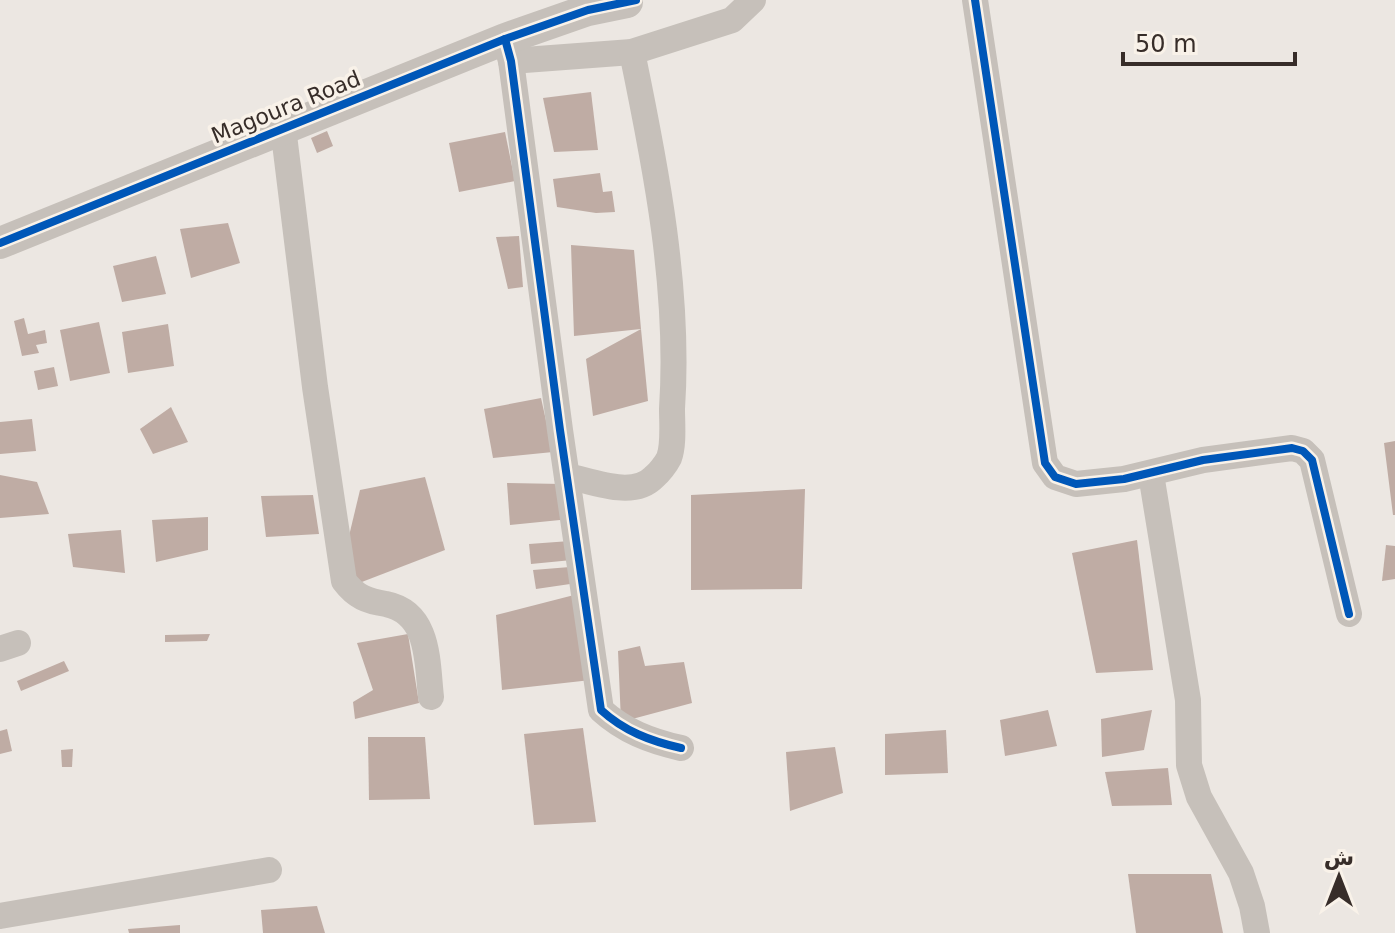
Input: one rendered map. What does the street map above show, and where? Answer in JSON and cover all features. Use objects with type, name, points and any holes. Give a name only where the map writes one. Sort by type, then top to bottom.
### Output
[{"type":"street","points":[[681,748],[654,741],[619,726],[601,710],[508,50],[632,52],[732,20],[753,0]]},
{"type":"street","points":[[975,0],[1045,463],[1055,477],[1076,484],[1151,474],[1203,460],[1292,448],[1303,451],[1312,460],[1349,614]]},
{"type":"street","name":"Magoura Road","points":[[0,243],[283,127],[508,50],[590,5],[631,1]]},
{"type":"street","points":[[567,476],[638,488],[653,479],[669,457],[674,339],[663,225],[632,52]]},
{"type":"street","points":[[283,127],[315,387],[344,581],[352,592],[363,599],[400,608],[410,615],[424,636],[431,697]]},
{"type":"street","points":[[1151,474],[1188,700],[1189,765],[1199,797],[1241,873],[1257,933]]},
{"type":"street","points":[[0,916],[269,870]]},
{"type":"building","points":[[591,92],[598,150],[554,152],[543,98]]},
{"type":"building","points":[[327,131],[333,146],[317,153],[311,138]]},
{"type":"building","points":[[505,132],[515,181],[459,192],[449,143]]},
{"type":"building","points":[[600,173],[603,192],[612,191],[615,212],[596,213],[557,207],[553,179]]},
{"type":"building","points":[[228,223],[240,263],[191,278],[180,229]]},
{"type":"building","points":[[519,236],[523,287],[508,289],[496,237]]},
{"type":"building","points":[[571,245],[634,250],[641,329],[574,336]]},
{"type":"building","points":[[156,256],[166,294],[122,302],[113,266]]},
{"type":"building","points":[[24,318],[28,334],[45,330],[47,343],[36,345],[39,353],[22,356],[14,321]]},
{"type":"building","points":[[99,322],[110,373],[70,381],[60,330]]},
{"type":"building","points":[[168,324],[174,366],[128,373],[122,332]]},
{"type":"building","points":[[641,329],[648,401],[593,416],[586,359]]},
{"type":"building","points":[[54,367],[58,386],[38,390],[34,371]]},
{"type":"building","points":[[541,398],[553,452],[493,458],[484,409]]},
{"type":"building","points":[[171,407],[188,442],[153,454],[140,429]]},
{"type":"building","points":[[32,419],[36,451],[0,454],[0,422]]},
{"type":"building","points":[[1395,441],[1395,515],[1393,515],[1384,443]]},
{"type":"building","points":[[0,475],[37,482],[49,514],[0,518]]},
{"type":"building","points":[[425,477],[445,550],[354,585],[343,561],[360,490]]},
{"type":"building","points":[[507,483],[562,484],[560,520],[510,525]]},
{"type":"building","points":[[805,489],[802,589],[691,590],[691,495]]},
{"type":"building","points":[[313,495],[319,534],[266,537],[261,496]]},
{"type":"building","points":[[208,517],[208,550],[156,562],[152,520]]},
{"type":"building","points":[[121,530],[125,573],[73,567],[68,534]]},
{"type":"building","points":[[1137,540],[1153,670],[1096,673],[1072,553]]},
{"type":"building","points":[[570,541],[572,560],[531,564],[529,544]]},
{"type":"building","points":[[1386,545],[1395,546],[1395,579],[1382,581]]},
{"type":"building","points":[[570,567],[577,583],[536,589],[533,570]]},
{"type":"building","points":[[578,594],[591,680],[502,690],[496,615]]},
{"type":"building","points":[[210,634],[207,641],[165,642],[165,635]]},
{"type":"building","points":[[408,634],[419,703],[355,719],[353,702],[373,690],[357,643]]},
{"type":"building","points":[[640,646],[645,666],[684,662],[692,703],[621,722],[618,651]]},
{"type":"building","points":[[64,661],[69,671],[21,691],[17,681]]},
{"type":"building","points":[[1048,710],[1057,746],[1005,756],[1000,720]]},
{"type":"building","points":[[1152,710],[1144,750],[1102,757],[1101,719]]},
{"type":"building","points":[[583,728],[596,822],[534,825],[524,734]]},
{"type":"building","points":[[7,729],[12,751],[0,754],[0,731]]},
{"type":"building","points":[[946,730],[948,773],[885,775],[885,734]]},
{"type":"building","points":[[368,737],[425,737],[430,799],[369,800]]},
{"type":"building","points":[[835,747],[843,793],[790,811],[786,752]]},
{"type":"building","points":[[73,749],[72,767],[62,767],[61,750]]},
{"type":"building","points":[[1168,768],[1172,805],[1112,806],[1105,772]]},
{"type":"building","points":[[1128,874],[1211,874],[1223,933],[1136,933]]},
{"type":"building","points":[[317,906],[325,933],[263,933],[261,910]]},
{"type":"building","points":[[180,925],[180,933],[129,933],[128,929]]},
{"type":"cycle path","points":[[0,243],[505,39],[588,10],[636,0]]},
{"type":"cycle path","points":[[975,0],[1045,463],[1055,477],[1076,484],[1124,479],[1203,460],[1292,448],[1303,451],[1312,460],[1349,614]]},
{"type":"cycle path","points":[[505,39],[511,61],[601,710],[638,734],[681,748]]}]
